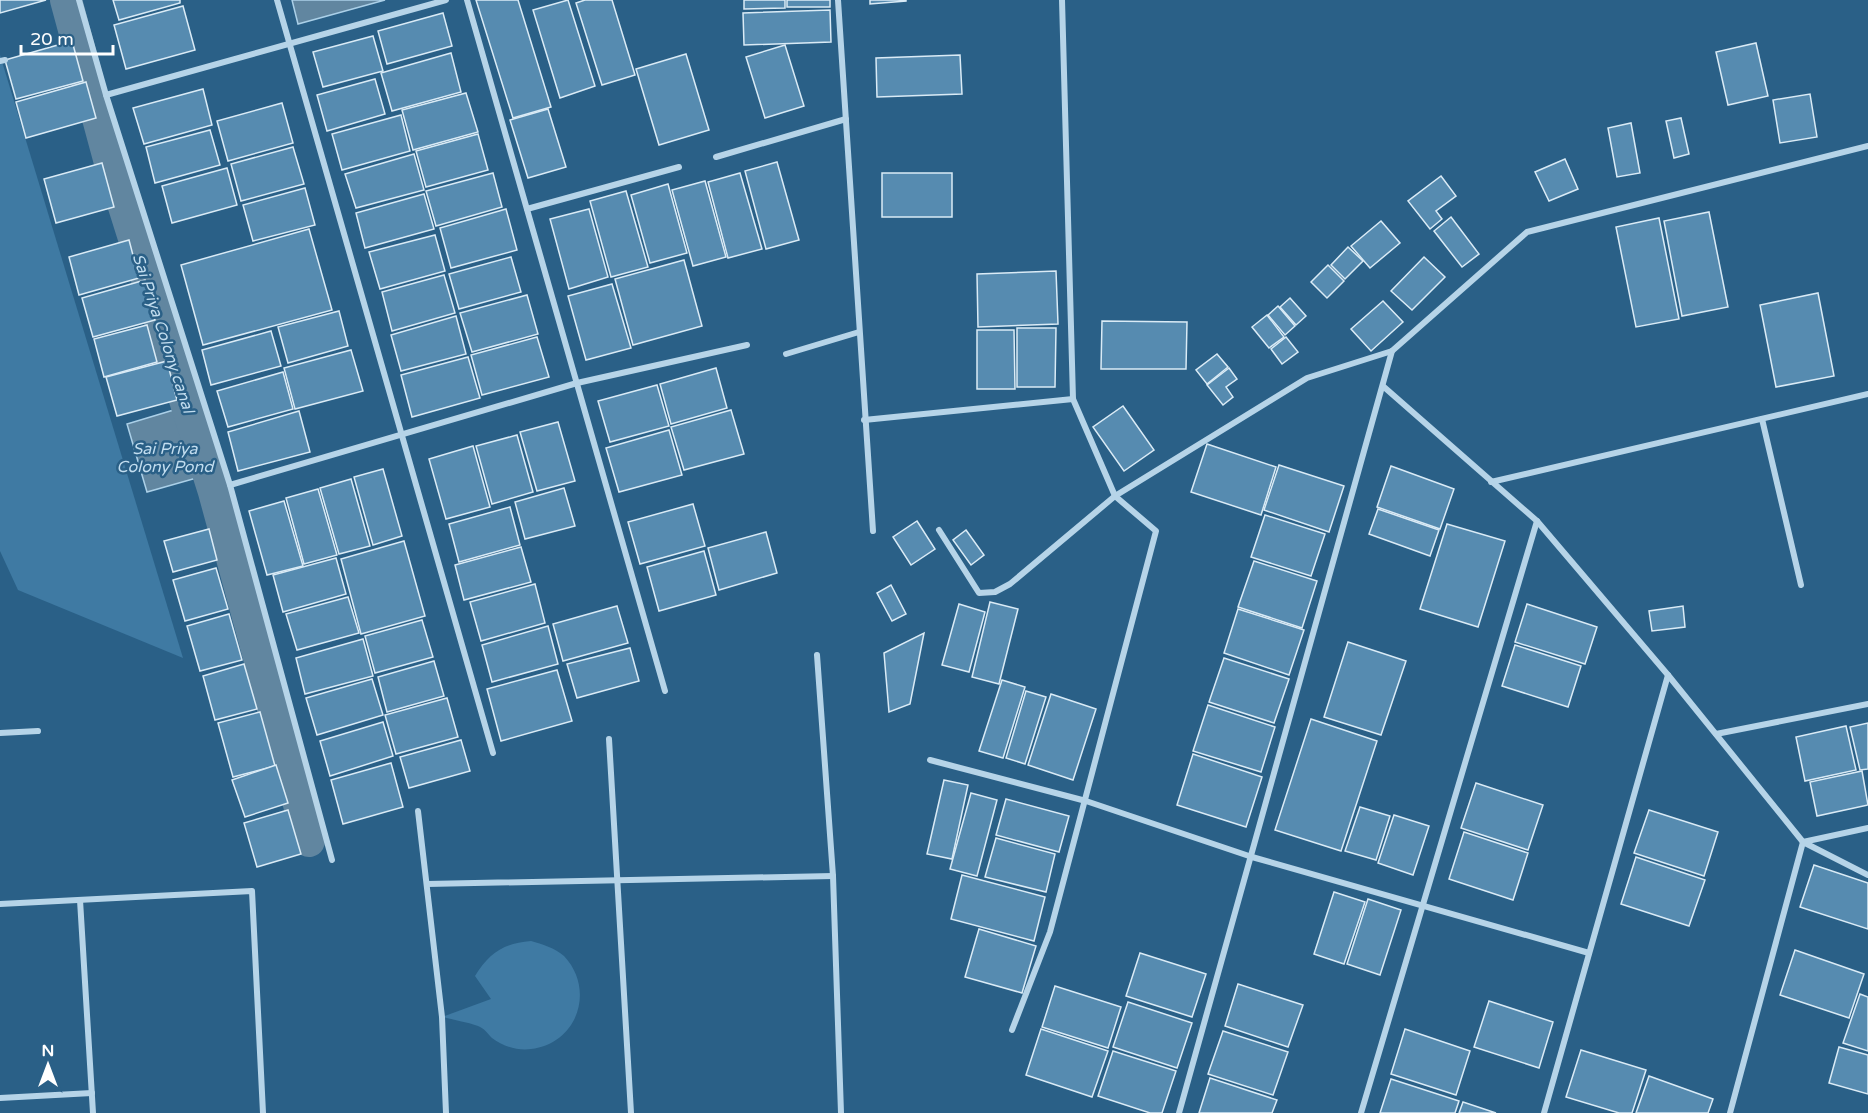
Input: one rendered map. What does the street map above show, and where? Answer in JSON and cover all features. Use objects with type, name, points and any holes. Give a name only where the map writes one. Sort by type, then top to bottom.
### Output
[{"type":"street","points":[[79,0],[106,95],[230,485],[332,860]]},
{"type":"street","points":[[277,0],[493,753]]},
{"type":"street","points":[[106,95],[446,0]]},
{"type":"street","points":[[467,0],[665,691]]},
{"type":"street","points":[[838,0],[873,531]]},
{"type":"street","points":[[1012,1030],[1050,932],[1156,531],[1115,496],[1072,399],[1062,0]]},
{"type":"street","points":[[716,156],[846,119]]},
{"type":"street","points":[[939,530],[980,593],[994,592],[1010,584],[1115,496],[1307,378],[1392,351],[1527,232],[1868,146]]},
{"type":"street","points":[[527,209],[679,167]]},
{"type":"street","points":[[786,354],[859,332]]},
{"type":"street","points":[[230,485],[577,383],[747,345]]},
{"type":"street","points":[[1179,1113],[1384,387],[1392,351]]},
{"type":"street","points":[[1384,387],[1537,521],[1668,675],[1803,842],[1868,875]]},
{"type":"street","points":[[1491,482],[1868,394]]},
{"type":"street","points":[[864,420],[1072,399]]},
{"type":"street","points":[[1762,418],[1801,585]]},
{"type":"street","points":[[1362,1113],[1537,521]]},
{"type":"street","points":[[817,655],[833,876],[841,1113]]},
{"type":"street","points":[[1544,1113],[1668,675]]},
{"type":"street","points":[[1716,734],[1868,704]]},
{"type":"street","points":[[0,733],[38,731]]},
{"type":"street","points":[[609,739],[631,1113]]},
{"type":"street","points":[[930,760],[1086,801],[1252,857],[1589,953]]},
{"type":"street","points":[[418,811],[442,1017],[446,1113]]},
{"type":"street","points":[[1803,842],[1868,828]]},
{"type":"street","points":[[1730,1113],[1803,842]]},
{"type":"street","points":[[427,884],[833,876]]},
{"type":"street","points":[[0,904],[252,891],[263,1113]]},
{"type":"street","points":[[80,900],[93,1113]]},
{"type":"street","points":[[0,1098],[92,1094]]},
{"type":"shaded area","points":[[0,55],[183,658],[18,590],[0,551]]},
{"type":"shaded area","points":[[531,941],[553,949],[564,956],[574,970],[579,984],[580,999],[577,1013],[570,1026],[560,1037],[547,1045],[531,1049],[516,1049],[496,1041],[478,1026],[442,1017],[491,999],[475,976],[480,968],[492,955],[505,947]]},
{"type":"water","points":[[292,0],[385,0],[298,24]]},
{"type":"water","name":"Sai Priya Colony Pond","points":[[177,409],[200,477],[147,492],[127,424]]},
{"type":"building","points":[[0,0],[46,0],[0,13]]},
{"type":"building","points":[[113,0],[180,0],[180,3],[119,20]]},
{"type":"building","points":[[476,0],[518,0],[551,107],[513,118]]},
{"type":"building","points":[[568,0],[595,86],[560,98],[533,10]]},
{"type":"building","points":[[585,0],[612,0],[635,75],[602,85],[576,3]]},
{"type":"building","points":[[744,0],[785,0],[785,8],[744,9]]},
{"type":"building","points":[[787,0],[830,0],[830,7],[787,7]]},
{"type":"building","points":[[870,0],[906,0],[906,1],[870,4]]},
{"type":"building","points":[[183,6],[195,50],[126,69],[114,25]]},
{"type":"building","points":[[830,10],[831,42],[744,45],[743,13]]},
{"type":"building","points":[[443,13],[452,46],[387,64],[378,31]]},
{"type":"building","points":[[373,36],[383,71],[323,87],[313,52]]},
{"type":"building","points":[[72,41],[83,81],[16,99],[5,60]]},
{"type":"building","points":[[1756,43],[1768,96],[1728,105],[1716,52]]},
{"type":"building","points":[[785,45],[804,106],[765,118],[746,57]]},
{"type":"building","points":[[451,53],[461,92],[392,111],[381,73]]},
{"type":"building","points":[[686,54],[709,130],[659,145],[636,69]]},
{"type":"building","points":[[960,55],[962,94],[877,97],[876,58]]},
{"type":"building","points":[[375,79],[385,114],[327,131],[317,95]]},
{"type":"building","points":[[86,82],[96,118],[26,138],[16,102]]},
{"type":"building","points":[[203,89],[212,125],[144,144],[133,108]]},
{"type":"building","points":[[466,93],[478,132],[413,150],[402,110]]},
{"type":"building","points":[[1810,94],[1817,137],[1780,143],[1773,100]]},
{"type":"building","points":[[282,103],[293,143],[228,161],[217,121]]},
{"type":"building","points":[[548,109],[566,167],[528,178],[510,120]]},
{"type":"building","points":[[401,115],[410,151],[342,170],[332,134]]},
{"type":"building","points":[[1681,118],[1689,154],[1674,158],[1666,121]]},
{"type":"building","points":[[1631,123],[1640,173],[1617,177],[1608,128]]},
{"type":"building","points":[[210,130],[220,165],[155,183],[146,147]]},
{"type":"building","points":[[478,134],[488,170],[426,187],[416,151]]},
{"type":"building","points":[[293,147],[304,184],[241,201],[231,164]]},
{"type":"building","points":[[414,154],[424,190],[356,208],[345,174]]},
{"type":"building","points":[[1565,159],[1578,189],[1549,201],[1535,172]]},
{"type":"building","points":[[777,162],[799,240],[766,249],[745,171]]},
{"type":"building","points":[[102,163],[114,207],[56,223],[44,179]]},
{"type":"building","points":[[227,168],[237,205],[172,223],[162,186]]},
{"type":"building","points":[[493,173],[502,207],[436,226],[426,191]]},
{"type":"building","points":[[740,173],[762,249],[728,258],[708,182]]},
{"type":"building","points":[[882,173],[952,173],[952,217],[882,217]]},
{"type":"building","points":[[1441,176],[1456,196],[1436,211],[1442,219],[1430,229],[1408,201]]},
{"type":"building","points":[[705,181],[726,257],[693,266],[672,190]]},
{"type":"building","points":[[668,184],[687,253],[650,263],[631,195]]},
{"type":"building","points":[[305,188],[315,225],[253,241],[243,205]]},
{"type":"building","points":[[626,191],[648,267],[611,277],[590,201]]},
{"type":"building","points":[[424,194],[434,229],[365,248],[356,213]]},
{"type":"building","points":[[506,209],[517,250],[451,268],[440,228]]},
{"type":"building","points":[[589,209],[608,277],[569,289],[550,219]]},
{"type":"building","points":[[1709,212],[1728,307],[1682,316],[1664,221]]},
{"type":"building","points":[[1451,217],[1479,254],[1462,267],[1434,231]]},
{"type":"building","points":[[1659,218],[1679,319],[1636,327],[1616,227]]},
{"type":"building","points":[[1381,221],[1400,243],[1370,268],[1351,246]]},
{"type":"building","points":[[309,229],[332,310],[203,345],[181,265]]},
{"type":"building","points":[[435,235],[445,271],[380,289],[369,252]]},
{"type":"building","points":[[129,240],[139,278],[79,295],[69,257]]},
{"type":"building","points":[[1348,247],[1363,261],[1345,279],[1331,265]]},
{"type":"building","points":[[511,257],[521,292],[459,309],[449,274]]},
{"type":"building","points":[[1424,257],[1445,277],[1412,310],[1391,291]]},
{"type":"building","points":[[684,260],[702,326],[633,345],[615,279]]},
{"type":"building","points":[[1328,265],[1344,281],[1327,298],[1311,282]]},
{"type":"building","points":[[1056,271],[1058,324],[978,327],[977,274]]},
{"type":"building","points":[[444,275],[455,313],[392,331],[382,292]]},
{"type":"building","points":[[145,280],[155,320],[93,337],[82,298]]},
{"type":"building","points":[[612,284],[631,348],[586,360],[568,296]]},
{"type":"building","points":[[1818,293],[1834,376],[1776,387],[1760,305]]},
{"type":"building","points":[[527,295],[538,334],[472,352],[460,313]]},
{"type":"building","points":[[1290,298],[1306,316],[1296,325],[1280,307]]},
{"type":"building","points":[[1383,301],[1403,322],[1371,351],[1351,329]]},
{"type":"building","points":[[1278,306],[1295,326],[1285,335],[1268,315]]},
{"type":"building","points":[[339,311],[348,346],[288,363],[278,327]]},
{"type":"building","points":[[1267,315],[1284,337],[1269,348],[1252,327]]},
{"type":"building","points":[[456,316],[466,354],[401,371],[391,335]]},
{"type":"building","points":[[1102,321],[1187,322],[1186,369],[1101,369]]},
{"type":"building","points":[[147,325],[157,362],[104,377],[94,339]]},
{"type":"building","points":[[1017,328],[1056,328],[1055,387],[1017,387]]},
{"type":"building","points":[[977,330],[1014,330],[1015,389],[977,389]]},
{"type":"building","points":[[271,331],[281,366],[211,385],[202,350]]},
{"type":"building","points":[[537,337],[549,377],[482,395],[471,355]]},
{"type":"building","points":[[1286,337],[1298,352],[1282,364],[1271,349]]},
{"type":"building","points":[[351,350],[363,391],[295,409],[284,368]]},
{"type":"building","points":[[1217,354],[1228,367],[1207,384],[1196,370]]},
{"type":"building","points":[[468,357],[480,398],[412,417],[401,375]]},
{"type":"building","points":[[167,361],[177,400],[117,416],[106,377]]},
{"type":"building","points":[[716,368],[727,408],[671,424],[660,384]]},
{"type":"building","points":[[1229,368],[1237,379],[1226,387],[1233,397],[1223,405],[1207,385]]},
{"type":"building","points":[[283,372],[293,409],[228,427],[217,391]]},
{"type":"building","points":[[657,385],[669,426],[610,442],[598,401]]},
{"type":"building","points":[[1123,406],[1154,450],[1124,471],[1093,427]]},
{"type":"building","points":[[731,410],[744,454],[684,470],[671,427]]},
{"type":"building","points":[[299,411],[310,452],[238,471],[228,432]]},
{"type":"building","points":[[558,422],[575,481],[537,491],[520,432]]},
{"type":"building","points":[[669,430],[682,475],[619,492],[606,448]]},
{"type":"building","points":[[517,435],[533,492],[492,504],[476,446]]},
{"type":"building","points":[[1207,444],[1276,467],[1261,515],[1191,492]]},
{"type":"building","points":[[473,446],[490,507],[446,519],[429,459]]},
{"type":"building","points":[[1279,465],[1344,486],[1329,532],[1264,510]]},
{"type":"building","points":[[1391,466],[1454,489],[1440,529],[1377,507]]},
{"type":"building","points":[[383,469],[402,536],[373,545],[354,477]]},
{"type":"building","points":[[351,479],[370,546],[339,554],[320,488]]},
{"type":"building","points":[[564,488],[575,526],[525,539],[515,502]]},
{"type":"building","points":[[318,489],[337,555],[304,564],[286,498]]},
{"type":"building","points":[[284,501],[303,566],[267,575],[249,511]]},
{"type":"building","points":[[693,504],[705,546],[640,564],[628,522]]},
{"type":"building","points":[[510,507],[520,545],[459,562],[449,524]]},
{"type":"building","points":[[1378,509],[1439,530],[1430,556],[1369,534]]},
{"type":"building","points":[[1265,515],[1325,534],[1311,576],[1251,557]]},
{"type":"building","points":[[917,521],[935,549],[911,565],[893,537]]},
{"type":"building","points":[[1447,524],[1505,541],[1478,627],[1420,609]]},
{"type":"building","points":[[209,529],[217,560],[173,572],[164,541]]},
{"type":"building","points":[[966,530],[984,555],[971,565],[953,540]]},
{"type":"building","points":[[766,532],[777,573],[719,590],[708,548]]},
{"type":"building","points":[[404,541],[425,616],[361,634],[341,559]]},
{"type":"building","points":[[521,547],[531,582],[464,600],[455,565]]},
{"type":"building","points":[[704,551],[716,595],[659,611],[647,567]]},
{"type":"building","points":[[336,558],[346,594],[283,612],[273,575]]},
{"type":"building","points":[[1254,561],[1317,581],[1302,628],[1238,607]]},
{"type":"building","points":[[216,568],[228,609],[185,621],[173,580]]},
{"type":"building","points":[[535,584],[545,623],[481,641],[470,602]]},
{"type":"building","points":[[891,585],[906,614],[892,621],[877,593]]},
{"type":"building","points":[[348,597],[359,633],[297,650],[286,614]]},
{"type":"building","points":[[990,602],[1018,609],[999,684],[972,677]]},
{"type":"building","points":[[959,604],[985,612],[969,672],[942,665]]},
{"type":"building","points":[[1527,604],[1597,627],[1585,664],[1515,642]]},
{"type":"building","points":[[617,606],[628,643],[563,661],[553,624]]},
{"type":"building","points":[[1683,606],[1685,627],[1652,631],[1649,611]]},
{"type":"building","points":[[1238,609],[1304,630],[1289,675],[1224,653]]},
{"type":"building","points":[[229,614],[242,660],[200,671],[187,626]]},
{"type":"building","points":[[422,620],[433,657],[375,673],[365,636]]},
{"type":"building","points":[[548,626],[558,664],[492,682],[482,645]]},
{"type":"building","points":[[924,633],[910,704],[889,712],[884,653]]},
{"type":"building","points":[[363,639],[373,676],[305,694],[296,658]]},
{"type":"building","points":[[1348,642],[1406,661],[1381,735],[1324,717]]},
{"type":"building","points":[[1515,645],[1581,666],[1568,707],[1502,686]]},
{"type":"building","points":[[630,648],[639,681],[577,698],[567,664]]},
{"type":"building","points":[[1224,658],[1289,679],[1274,723],[1209,702]]},
{"type":"building","points":[[434,661],[444,696],[387,712],[378,677]]},
{"type":"building","points":[[244,664],[257,709],[215,720],[203,676]]},
{"type":"building","points":[[557,670],[572,721],[501,741],[487,689]]},
{"type":"building","points":[[372,679],[383,715],[317,735],[306,698]]},
{"type":"building","points":[[1002,680],[1025,687],[1003,758],[979,751]]},
{"type":"building","points":[[1026,691],[1046,697],[1025,764],[1006,758]]},
{"type":"building","points":[[1051,694],[1096,709],[1073,780],[1028,765]]},
{"type":"building","points":[[447,698],[458,737],[396,754],[385,715]]},
{"type":"building","points":[[1208,705],[1275,727],[1261,772],[1193,751]]},
{"type":"building","points":[[260,712],[275,766],[233,777],[218,723]]},
{"type":"building","points":[[1311,719],[1377,741],[1341,851],[1275,830]]},
{"type":"building","points":[[383,722],[393,756],[330,776],[320,741]]},
{"type":"building","points":[[1868,723],[1868,769],[1860,770],[1850,727]]},
{"type":"building","points":[[1846,726],[1856,770],[1805,781],[1796,737]]},
{"type":"building","points":[[461,740],[470,771],[409,788],[400,757]]},
{"type":"building","points":[[1193,754],[1262,777],[1246,827],[1177,805]]},
{"type":"building","points":[[391,763],[403,807],[343,824],[331,780]]},
{"type":"building","points":[[276,765],[288,803],[245,817],[232,780]]},
{"type":"building","points":[[1862,771],[1868,805],[1817,816],[1810,782]]},
{"type":"building","points":[[944,780],[968,785],[952,859],[927,854]]},
{"type":"building","points":[[1476,783],[1543,805],[1528,850],[1461,828]]},
{"type":"building","points":[[971,793],[997,800],[977,876],[950,869]]},
{"type":"building","points":[[1006,799],[1069,816],[1059,852],[996,835]]},
{"type":"building","points":[[1360,807],[1390,816],[1376,860],[1345,851]]},
{"type":"building","points":[[288,810],[301,854],[257,867],[244,823]]},
{"type":"building","points":[[1649,810],[1718,832],[1704,876],[1634,853]]},
{"type":"building","points":[[1394,815],[1429,826],[1413,875],[1378,863]]},
{"type":"building","points":[[1464,832],[1528,853],[1513,900],[1449,879]]},
{"type":"building","points":[[996,838],[1055,854],[1046,892],[985,877]]},
{"type":"building","points":[[1636,857],[1705,880],[1689,926],[1621,904]]},
{"type":"building","points":[[1814,865],[1868,883],[1868,929],[1800,907]]},
{"type":"building","points":[[962,875],[1045,897],[1034,941],[951,919]]},
{"type":"building","points":[[1334,892],[1365,902],[1344,964],[1314,954]]},
{"type":"building","points":[[1368,899],[1401,910],[1380,975],[1347,964]]},
{"type":"building","points":[[979,929],[1036,946],[1022,993],[965,977]]},
{"type":"building","points":[[1795,950],[1864,974],[1849,1018],[1780,995]]},
{"type":"building","points":[[1140,953],[1206,974],[1192,1017],[1126,996]]},
{"type":"building","points":[[1238,984],[1303,1005],[1288,1047],[1225,1026]]},
{"type":"building","points":[[1055,986],[1121,1007],[1108,1048],[1042,1027]]},
{"type":"building","points":[[1860,994],[1868,997],[1868,1051],[1843,1043]]},
{"type":"building","points":[[1489,1001],[1553,1022],[1539,1068],[1474,1047]]},
{"type":"building","points":[[1128,1002],[1192,1023],[1177,1068],[1113,1047]]},
{"type":"building","points":[[1041,1029],[1108,1051],[1092,1097],[1026,1075]]},
{"type":"building","points":[[1405,1029],[1470,1051],[1456,1095],[1391,1074]]},
{"type":"building","points":[[1223,1031],[1288,1052],[1273,1095],[1208,1074]]},
{"type":"building","points":[[1839,1047],[1868,1055],[1868,1094],[1829,1083]]},
{"type":"building","points":[[1581,1050],[1646,1070],[1632,1113],[1619,1113],[1566,1097]]},
{"type":"building","points":[[1113,1051],[1176,1071],[1162,1113],[1150,1113],[1098,1096]]},
{"type":"building","points":[[1649,1076],[1713,1099],[1708,1113],[1636,1113]]},
{"type":"building","points":[[1210,1078],[1277,1100],[1272,1113],[1199,1113]]},
{"type":"building","points":[[1391,1079],[1459,1101],[1455,1113],[1380,1113]]},
{"type":"building","points":[[1463,1102],[1496,1113],[1459,1113]]},
{"type":"waterway","name":"Sai Priya Colony canal","points":[[66,0],[109,159],[214,492],[309,841]]}]
